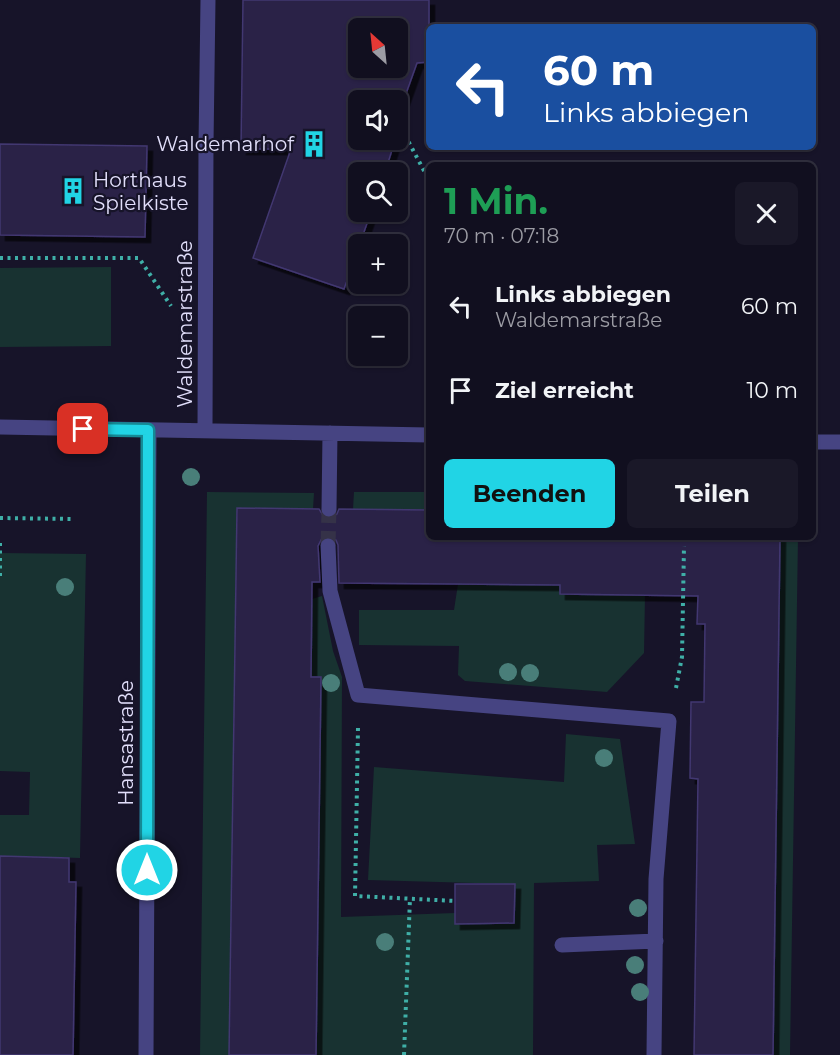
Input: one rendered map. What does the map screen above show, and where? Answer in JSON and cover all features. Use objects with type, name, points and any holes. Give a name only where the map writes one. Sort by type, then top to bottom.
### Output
[{"type":"street","name":"Waldemarstraße","points":[[205,431],[208,0]]},
{"type":"street","name":"Waldemarstraße","points":[[0,427],[426,435]]},
{"type":"street","name":"Hansastraße","points":[[146,1055],[148,430]]},
{"type":"street","points":[[329,509],[330,433]]},
{"type":"street","points":[[816,442],[840,442]]},
{"type":"street","points":[[328,546],[330,591],[358,694],[669,721],[656,879],[654,1055]]},
{"type":"street","points":[[562,945],[656,941]]},
{"type":"path","points":[[408,141],[426,174]]},
{"type":"path","points":[[0,258],[139,258],[174,311]]},
{"type":"path","points":[[0,518],[74,519]]},
{"type":"path","points":[[0,543],[0,580]]},
{"type":"path","points":[[669,721],[682,657],[684,546]]},
{"type":"path","points":[[358,694],[355,896],[455,900]]},
{"type":"path","points":[[404,1055],[410,898]]},
{"type":"green space","points":[[111,267],[111,346],[0,347],[0,268]]},
{"type":"green space","points":[[207,492],[314,493],[313,509],[237,508],[229,1055],[200,1055]]},
{"type":"green space","points":[[354,492],[426,492],[426,510],[353,509]]},
{"type":"green space","points":[[780,540],[798,540],[790,1055],[773,1055]]},
{"type":"green space","points":[[0,553],[86,554],[80,858],[16,856],[0,879],[0,815],[29,815],[30,772],[0,771]]},
{"type":"green space","points":[[458,584],[560,585],[560,594],[645,595],[644,653],[607,692],[465,681],[458,675],[459,646],[359,645],[359,610],[454,610]]},
{"type":"green space","points":[[322,596],[333,651],[342,677],[341,917],[455,913],[455,924],[514,923],[514,884],[368,880],[374,767],[564,782],[566,734],[620,739],[635,844],[597,845],[599,881],[534,883],[533,1055],[307,1055],[312,599]]},
{"type":"building","name":"Waldemarhof","points":[[243,0],[429,0],[429,24],[426,24],[426,62],[417,63],[407,90],[348,90],[348,150],[392,150],[388,162],[348,162],[348,222],[367,222],[363,234],[348,234],[348,278],[344,289],[253,258],[291,149],[241,149]]},
{"type":"building","name":"Horthaus Spielkiste","points":[[0,144],[147,146],[145,237],[0,235]]},
{"type":"building","points":[[237,508],[319,509],[324,517],[329,519],[337,514],[339,509],[426,510],[426,540],[780,540],[773,1055],[694,1055],[698,779],[690,778],[691,702],[704,702],[705,624],[697,624],[698,596],[560,594],[560,585],[339,583],[338,545],[336,540],[328,536],[322,538],[318,546],[320,582],[312,582],[311,677],[321,677],[316,1055],[229,1055]]},
{"type":"building","points":[[0,856],[69,858],[69,882],[76,882],[73,1055],[0,1055]]},
{"type":"building","points":[[455,884],[515,884],[514,923],[455,924]]},
{"type":"tunnel","points":[[328,546],[329,509]]},
{"type":"place","name":"Waldemarhof","points":[[314,144]]},
{"type":"place","name":"Horthaus Spielkiste","points":[[73,191]]},
{"type":"route","points":[[83,429],[148,430],[147,870]]}]
